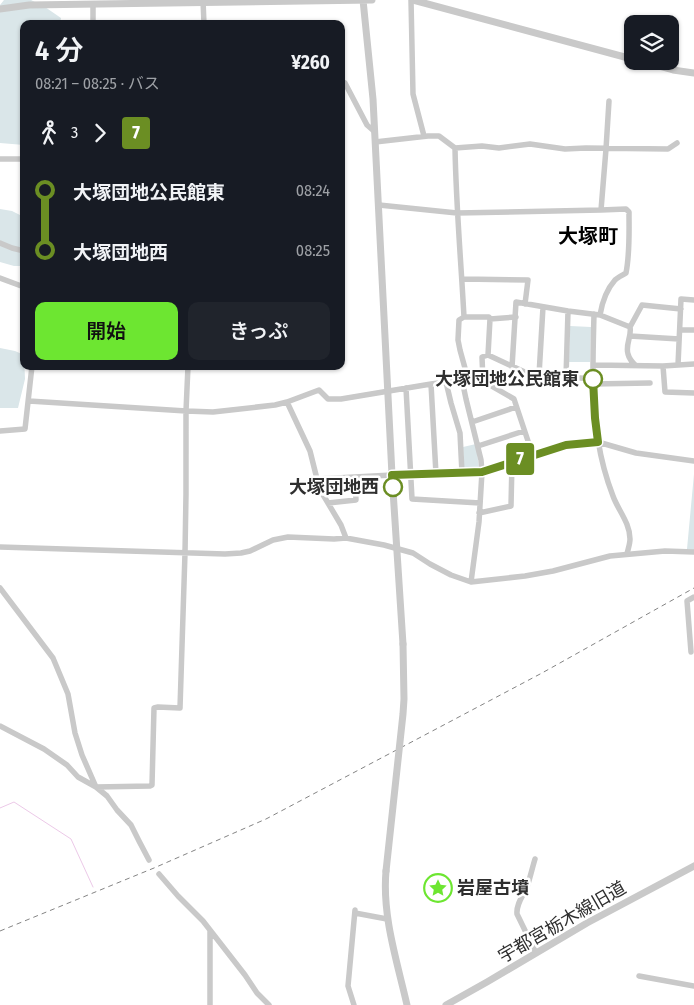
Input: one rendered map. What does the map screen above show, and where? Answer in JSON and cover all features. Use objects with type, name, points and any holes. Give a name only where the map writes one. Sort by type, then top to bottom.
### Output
[{"type":"street","points":[[363,0],[375,132],[404,680],[403,714],[385,892],[387,919],[407,1005]]},
{"type":"street","points":[[0,9],[29,5],[372,0]]},
{"type":"street","points":[[424,136],[414,94],[412,0],[624,57]]},
{"type":"street","points":[[203,1],[204,20]]},
{"type":"street","points":[[93,4],[93,20]]},
{"type":"street","points":[[673,70],[694,73]]},
{"type":"street","points":[[345,82],[367,125],[375,132]]},
{"type":"street","points":[[601,210],[609,102]]},
{"type":"street","points":[[375,142],[439,136],[455,148],[482,146],[499,148],[530,144],[565,149],[668,149],[677,144]]},
{"type":"street","points":[[455,148],[464,317]]},
{"type":"street","points":[[0,159],[20,159]]},
{"type":"street","points":[[378,205],[457,213],[626,209],[629,212],[628,265],[626,273],[616,279],[597,314],[592,365],[598,442],[611,492],[628,528],[630,539],[627,554]]},
{"type":"street","points":[[0,242],[20,250]]},
{"type":"street","points":[[0,278],[20,286]]},
{"type":"street","points":[[462,279],[528,280],[525,304]]},
{"type":"street","points":[[678,365],[682,299],[694,300]]},
{"type":"street","points":[[512,367],[516,302],[597,314],[630,327]]},
{"type":"street","points":[[635,365],[628,354],[627,347],[632,331],[630,327],[642,305],[681,309]]},
{"type":"street","points":[[539,375],[543,307]]},
{"type":"street","points":[[566,377],[568,311]]},
{"type":"street","points":[[471,582],[477,539],[482,472],[478,446],[466,399],[465,380],[458,340],[459,320],[464,317],[489,317],[490,319],[516,317]]},
{"type":"street","points":[[488,355],[490,319]]},
{"type":"street","points":[[680,330],[694,330]]},
{"type":"street","points":[[630,336],[680,338]]},
{"type":"street","points":[[484,381],[482,356],[488,355],[530,374],[593,381],[650,383]]},
{"type":"street","points":[[592,365],[663,366],[694,364]]},
{"type":"street","points":[[663,366],[664,392],[694,393]]},
{"type":"street","points":[[0,431],[25,429],[32,370]]},
{"type":"street","points":[[96,787],[150,786],[152,783],[154,708],[180,708],[188,370]]},
{"type":"street","points":[[29,401],[213,412],[275,405],[319,390],[328,399],[341,399],[388,390],[478,379],[514,399],[533,456]]},
{"type":"street","points":[[446,382],[460,433],[462,473]]},
{"type":"street","points":[[431,384],[436,474]]},
{"type":"street","points":[[406,388],[412,499],[480,503]]},
{"type":"street","points":[[287,402],[310,451],[322,493],[341,525],[346,538]]},
{"type":"street","points":[[472,422],[516,406]]},
{"type":"street","points":[[478,446],[524,431]]},
{"type":"street","points":[[317,479],[482,472],[566,445],[598,442],[636,453],[694,461]]},
{"type":"street","points":[[479,513],[511,506],[512,462]]},
{"type":"street","points":[[328,503],[356,500],[356,478]]},
{"type":"street","points":[[0,547],[241,553],[273,540],[288,537],[346,538],[397,548],[413,554],[451,575],[471,582],[525,576],[610,556],[666,551],[694,552]]},
{"type":"street","points":[[0,588],[53,658],[68,694],[75,733],[82,755],[96,787]]},
{"type":"street","points":[[691,652],[687,601],[694,597]]},
{"type":"street","points":[[0,726],[44,748],[67,765],[78,777],[107,796],[131,825],[149,860]]},
{"type":"street","points":[[535,859],[527,887],[516,907],[517,914],[536,953]]},
{"type":"street","name":"宇都宮栃木線旧道","points":[[446,1005],[595,919],[694,866]]},
{"type":"street","points":[[158,874],[204,921],[257,993],[269,1005]]},
{"type":"street","points":[[354,1005],[348,986],[355,912],[387,919]]},
{"type":"street","points":[[210,931],[210,1005]]},
{"type":"street","points":[[639,976],[694,986]]},
{"type":"shaded area","points":[[4,0],[31,0],[61,18],[61,20],[20,20],[20,145],[0,143],[0,5]]},
{"type":"shaded area","points":[[0,209],[12,211],[20,215],[20,266],[0,262]]},
{"type":"shaded area","points":[[570,326],[591,327],[590,362],[569,362]]},
{"type":"shaded area","points":[[0,348],[20,353],[20,370],[25,370],[25,379],[18,408],[0,408]]},
{"type":"shaded area","points":[[476,444],[479,468],[467,471],[464,468],[463,447]]},
{"type":"shaded area","points":[[694,474],[694,550],[687,549]]},
{"type":"waterway","points":[[0,808],[14,802],[71,839],[93,887]]},
{"type":"railway","points":[[0,931],[154,868],[266,819],[542,673],[694,588]]},
{"type":"bus line","name":"7","points":[[393,487],[392,475],[482,472],[566,445],[598,442],[593,379]]},
{"type":"place","name":"大塚団地公民館東","points":[[593,379]]},
{"type":"place","name":"大塚団地西","points":[[393,487]]},
{"type":"place","name":"岩屋古墳","points":[[438,888]]},
{"type":"district","name":"大塚町","points":[[588,236]]}]
